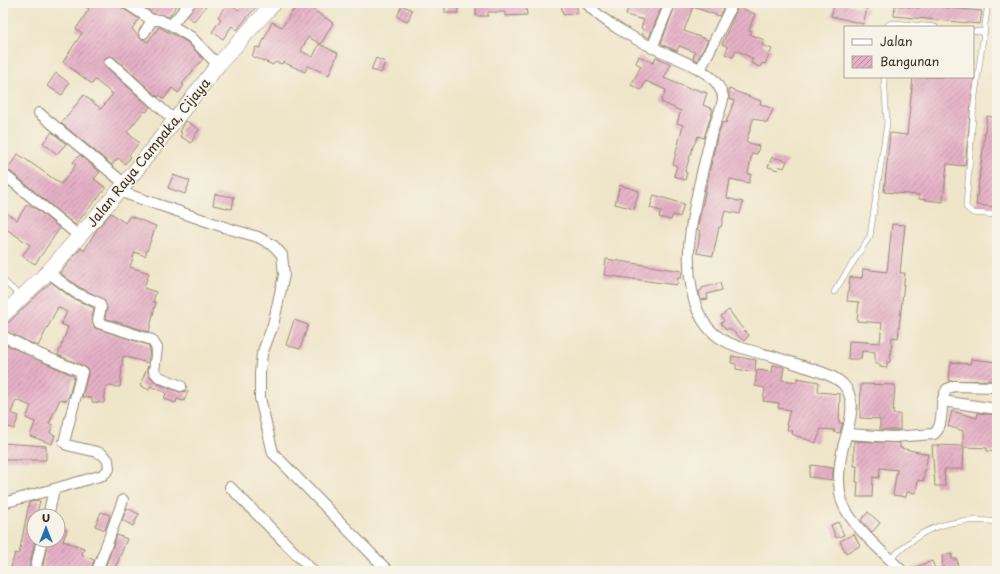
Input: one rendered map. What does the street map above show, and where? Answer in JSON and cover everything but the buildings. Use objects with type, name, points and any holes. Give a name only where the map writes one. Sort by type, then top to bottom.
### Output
[{"type":"main road","name":"Jalan Raya Campaka, Cijaya","points":[[3,315],[48,272],[121,188],[218,66],[274,3]]},
{"type":"street","points":[[126,3],[152,20],[160,20],[191,37],[218,66]]},
{"type":"street","points":[[171,25],[190,3]]},
{"type":"street","points":[[588,3],[592,11],[652,48],[700,70],[714,80],[723,98],[712,133],[691,230],[690,276],[696,306],[718,338],[733,346],[794,363],[837,379],[844,385],[850,400],[850,420],[840,468],[842,502],[846,511],[860,529],[902,571]]},
{"type":"street","points":[[652,48],[670,3]]},
{"type":"street","points":[[700,70],[733,3]]},
{"type":"street","points":[[144,33],[152,20]]},
{"type":"street","points":[[110,62],[174,120]]},
{"type":"street","points":[[39,113],[121,188],[230,229],[258,237],[274,246],[282,256],[284,275],[273,325],[262,354],[260,373],[260,398],[274,453],[386,570]]},
{"type":"street","points":[[7,177],[79,236]]},
{"type":"street","points":[[48,272],[76,293],[100,304],[99,323],[152,340],[157,348],[154,371],[159,377],[181,386]]},
{"type":"street","points":[[3,336],[37,353],[82,372],[64,442],[67,445],[102,454],[108,460],[109,469],[103,476],[3,503]]},
{"type":"street","points":[[847,434],[893,438],[934,434],[938,429],[940,422],[942,401],[946,388],[954,386],[997,387]]},
{"type":"street","points":[[942,401],[997,409]]},
{"type":"street","points":[[230,487],[313,571]]},
{"type":"street","points":[[50,508],[54,489]]},
{"type":"street","points":[[97,571],[123,500]]},
{"type":"street","points":[[35,571],[40,548]]},
{"type":"lane","points":[[988,3],[974,103],[966,207],[973,212],[997,215]]},
{"type":"lane","points":[[888,26],[891,23],[895,23],[925,26]]},
{"type":"lane","points":[[974,31],[984,32]]},
{"type":"lane","points":[[834,292],[870,236],[887,123],[884,78]]},
{"type":"lane","points":[[3,280],[21,297]]},
{"type":"lane","points":[[890,559],[926,531],[965,521],[997,522]]}]
